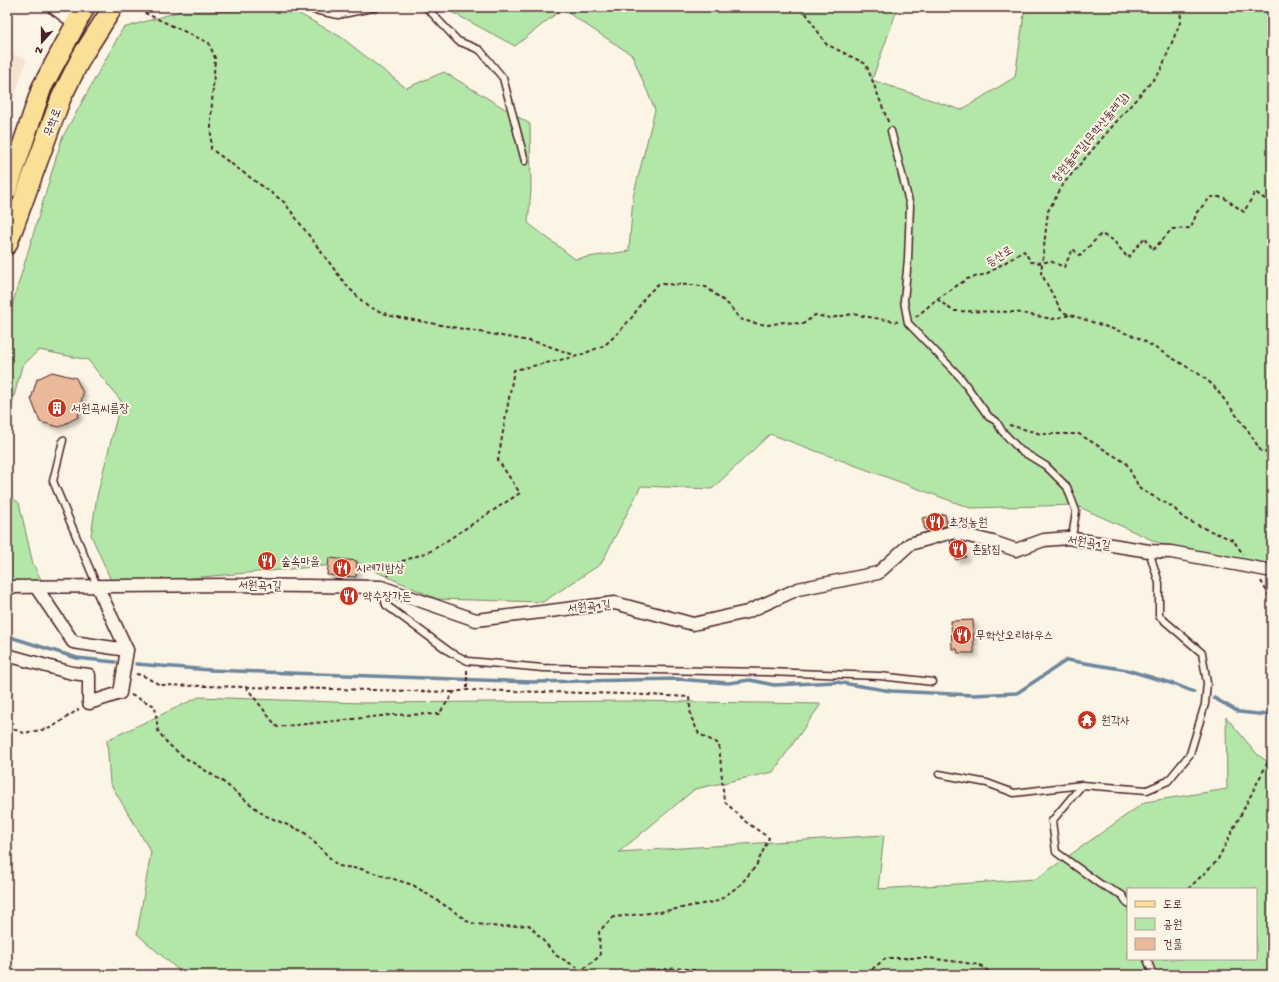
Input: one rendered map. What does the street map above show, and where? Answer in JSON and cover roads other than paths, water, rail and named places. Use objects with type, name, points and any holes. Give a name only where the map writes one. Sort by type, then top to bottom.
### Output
[{"type":"main road","name":"무학로","points":[[7,190],[42,86],[85,7]]},
{"type":"main road","name":"무학로","points":[[7,245],[61,98],[82,56],[113,7]]},
{"type":"street","points":[[53,7],[76,24]]},
{"type":"street","name":"서원곡1길","points":[[7,587],[229,585],[381,587],[476,620],[615,603],[693,624],[747,612],[798,589],[878,573],[910,544],[952,532],[993,542],[1016,550],[1044,540],[1068,538],[1149,551],[1171,552],[1253,567],[1272,572]]},
{"type":"street","points":[[36,586],[73,642],[128,650]]},
{"type":"street","points":[[7,655],[72,673],[89,675],[89,703],[120,694],[128,650],[97,586]]},
{"type":"lane","points":[[312,7],[314,10],[338,15],[376,7]]},
{"type":"lane","points":[[426,7],[458,40],[480,50],[503,78],[525,161]]},
{"type":"lane","points":[[891,131],[910,206],[908,259],[904,301],[908,323],[960,377],[989,417],[996,421],[1002,431],[1020,450],[1046,466],[1067,487],[1076,511],[1073,531],[1068,538]]},
{"type":"lane","points":[[63,440],[53,481],[97,586]]},
{"type":"lane","points":[[939,774],[987,783],[1014,793],[1082,786],[1147,790],[1168,781],[1190,754],[1205,704],[1207,683],[1202,653],[1159,616],[1159,583],[1149,551]]},
{"type":"lane","points":[[381,587],[386,605],[450,652],[468,661],[543,668],[766,672],[880,676],[934,682]]},
{"type":"lane","points":[[1082,786],[1052,821],[1056,852],[1100,884],[1122,895],[1127,902]]},
{"type":"lane","points":[[1147,960],[1153,975]]},
{"type":"waterway","points":[[7,636],[77,658],[115,662]]},
{"type":"waterway","points":[[136,664],[210,670],[533,682],[677,679],[728,683],[750,680],[774,685],[836,682],[891,691],[973,695],[1017,693],[1067,660],[1127,670],[1177,685],[1194,692]]},
{"type":"waterway","points":[[1214,698],[1239,712],[1268,715],[1272,724]]},
{"type":"place","name":"서원곡씨름장","points":[[57,408]]},
{"type":"place","name":"초정농원","points":[[935,522]]},
{"type":"place","name":"촌닭집","points":[[958,549]]},
{"type":"place","name":"숲속마을","points":[[267,561]]},
{"type":"place","name":"시레기밥상","points":[[342,568]]},
{"type":"place","name":"약수장가든","points":[[349,596]]},
{"type":"place","name":"무학산오리하우스","points":[[962,635]]},
{"type":"place","name":"원각사","points":[[1087,720]]}]
